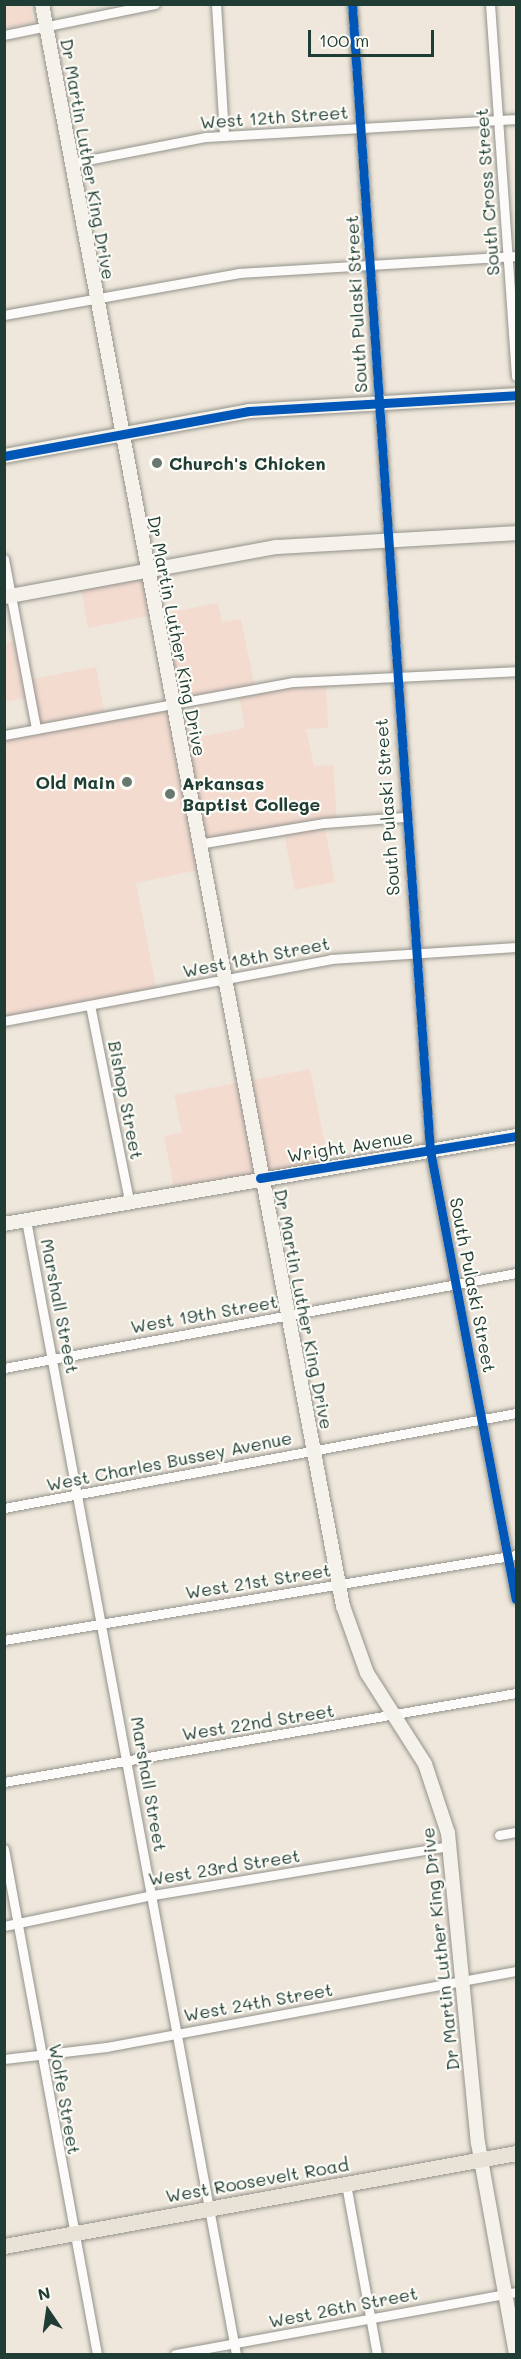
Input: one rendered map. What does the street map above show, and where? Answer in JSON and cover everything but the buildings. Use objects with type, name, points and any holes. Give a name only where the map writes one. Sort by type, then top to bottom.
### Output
[{"type":"main road","name":"Dr Martin Luther King Drive","points":[[42,4],[260,1178],[339,1585],[354,1642],[431,1779],[450,1846],[481,2159],[511,2293],[516,2355]]},
{"type":"main road","points":[[4,456],[249,411],[516,395]]},
{"type":"main road","points":[[8,597],[276,547],[516,533]]},
{"type":"main road","name":"Wright Avenue","points":[[4,1224],[129,1200],[516,1136]]},
{"type":"main road","name":"West Roosevelt Road","points":[[4,2246],[516,2153]]},
{"type":"street","points":[[4,35],[155,4]]},
{"type":"street","points":[[216,4],[224,135]]},
{"type":"street","name":"South Pulaski Street","points":[[352,4],[389,539],[404,817],[430,1150],[482,1420],[512,1556],[516,1599]]},
{"type":"street","name":"South Cross Street","points":[[490,4],[513,256],[516,376]]},
{"type":"street","name":"West 12th Street","points":[[72,163],[224,135],[516,119]]},
{"type":"street","points":[[4,315],[231,274],[513,256]]},
{"type":"street","points":[[4,559],[8,597],[36,729]]},
{"type":"street","points":[[4,735],[293,682],[395,675],[516,671]]},
{"type":"street","points":[[198,844],[324,823],[404,817]]},
{"type":"street","name":"West 18th Street","points":[[4,1021],[331,958],[516,947]]},
{"type":"street","name":"Bishop Street","points":[[90,1005],[129,1200]]},
{"type":"street","name":"Marshall Street","points":[[26,1220],[54,1358],[236,2355]]},
{"type":"street","name":"West 19th Street","points":[[4,1368],[516,1274]]},
{"type":"street","name":"West Charles Bussey Avenue","points":[[4,1508],[516,1413]]},
{"type":"street","name":"West 21st Street","points":[[4,1640],[512,1556]]},
{"type":"street","name":"West 22nd Street","points":[[4,1782],[516,1693]]},
{"type":"street","points":[[499,1836],[516,1832]]},
{"type":"street","name":"West 23rd Street","points":[[4,1926],[18,1920],[153,1895],[450,1846]]},
{"type":"street","name":"Wolfe Street","points":[[4,1849],[72,2234],[96,2355]]},
{"type":"street","name":"West 24th Street","points":[[4,2060],[178,2034],[516,1971]]},
{"type":"street","points":[[346,2184],[377,2355]]},
{"type":"street","name":"West 26th Street","points":[[176,2355],[511,2293]]},
{"type":"shaded area","points":[[4,5],[30,5],[33,22],[5,28]]},
{"type":"shaded area","points":[[147,571],[155,615],[88,628],[80,583]]},
{"type":"shaded area","name":"Arkansas Baptist College","points":[[218,603],[222,622],[241,619],[255,688],[326,679],[328,728],[306,729],[314,766],[333,765],[337,822],[324,823],[335,882],[295,890],[283,829],[199,844],[203,869],[136,883],[157,992],[5,1021],[5,735],[36,729],[30,697],[5,702],[5,643],[19,640],[27,680],[96,667],[105,715],[171,703],[155,615]],"holes":[[[238,691],[245,728],[179,741],[172,703]]]},
{"type":"shaded area","points":[[310,1069],[329,1165],[175,1193],[164,1136],[182,1132],[174,1095]]},
{"type":"cycle path","points":[[352,4],[430,1150],[516,1599]]},
{"type":"cycle path","points":[[4,456],[249,411],[516,395]]},
{"type":"cycle path","points":[[260,1178],[516,1136]]},
{"type":"place","name":"Church's Chicken","points":[[157,463]]},
{"type":"place","name":"Old Main","points":[[127,782]]},
{"type":"place","name":"Arkansas Baptist College","points":[[170,794]]}]
